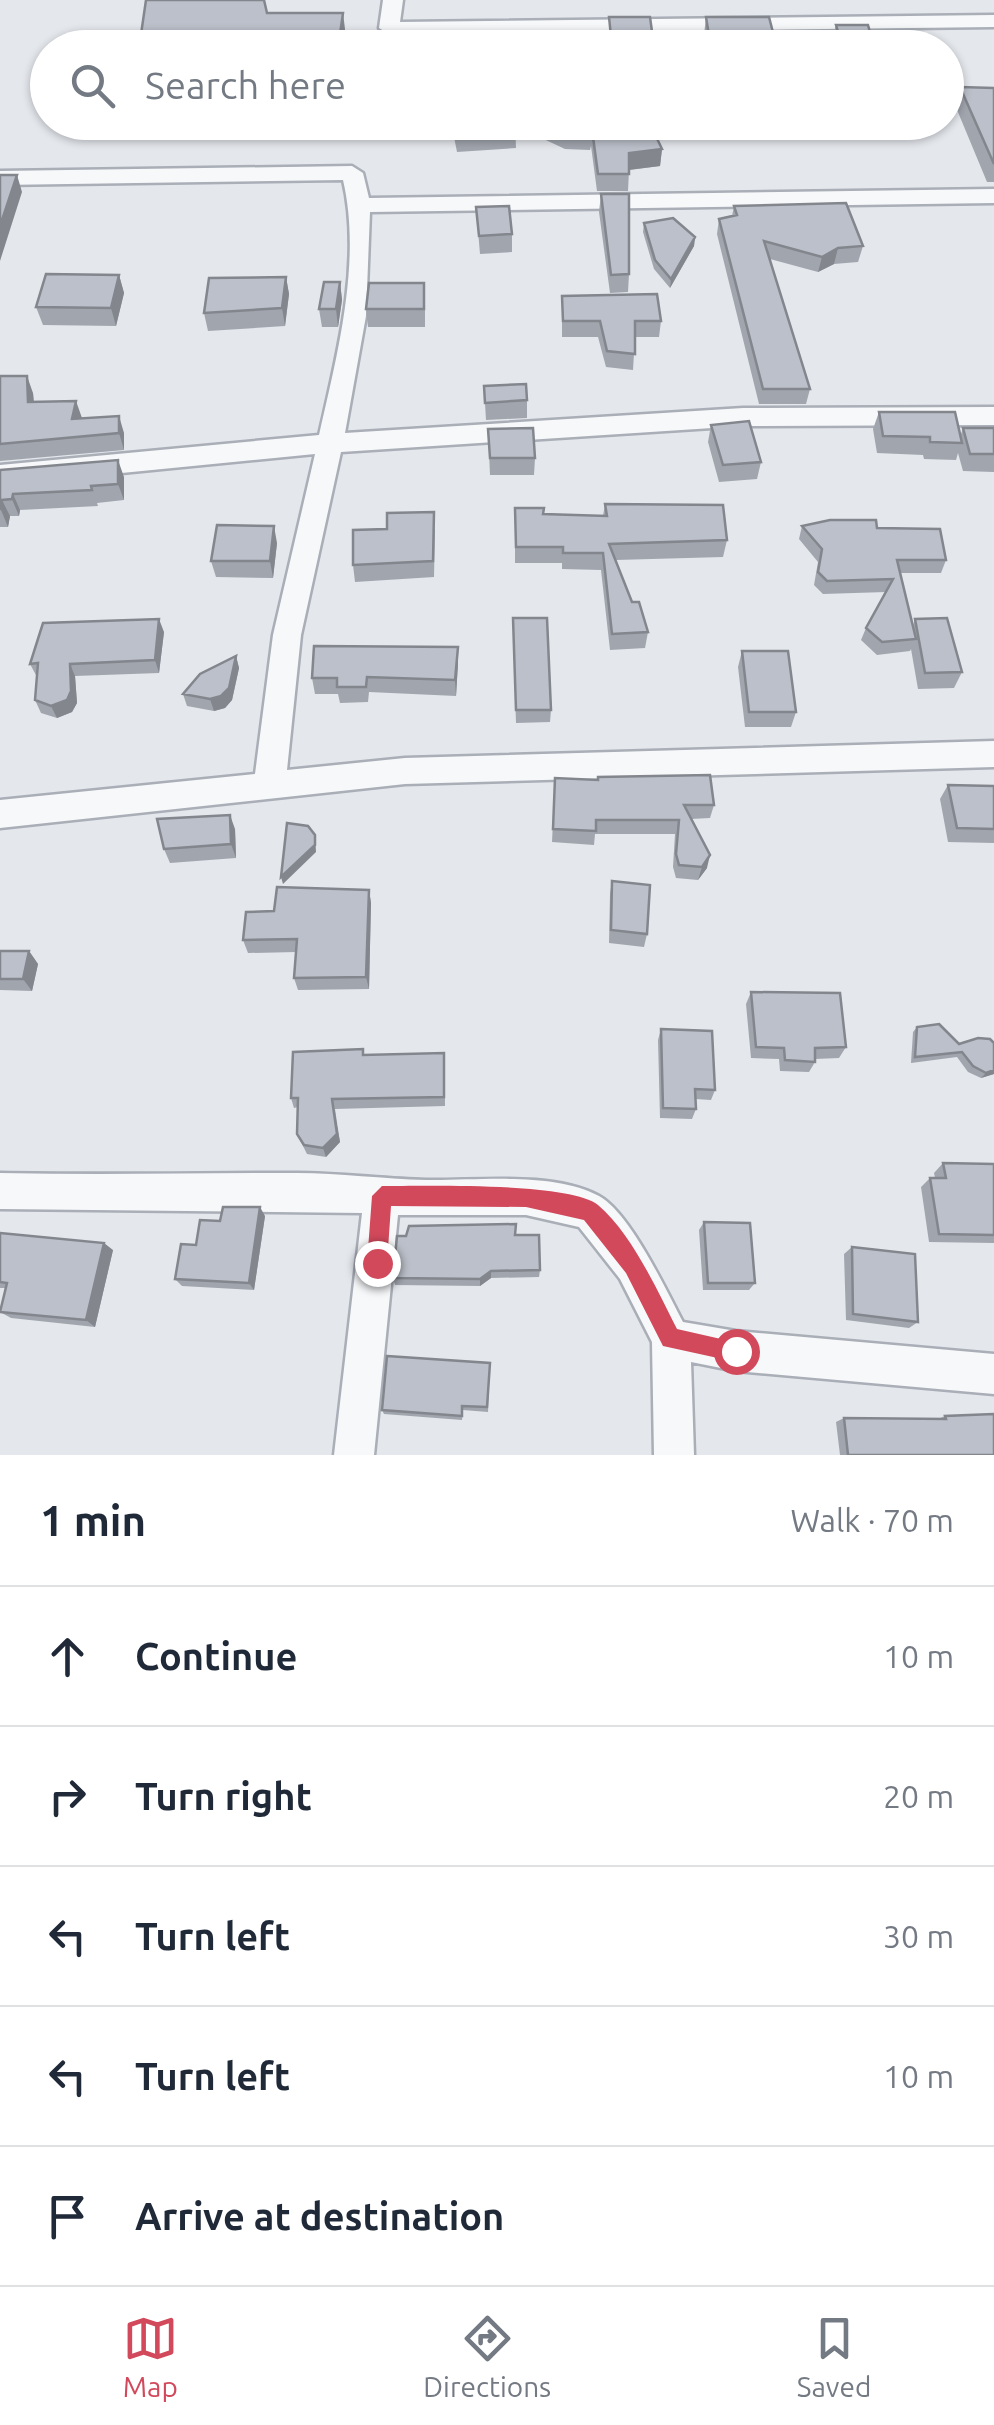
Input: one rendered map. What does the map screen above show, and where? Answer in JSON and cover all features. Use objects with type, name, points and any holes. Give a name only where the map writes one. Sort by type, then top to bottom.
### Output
[{"type":"street","points":[[393,0],[389,28],[994,20]]},
{"type":"street","points":[[0,178],[352,173],[362,206],[355,318],[331,444],[286,638],[274,763],[268,785]]},
{"type":"street","points":[[362,206],[994,196]]},
{"type":"street","points":[[0,475],[331,444],[743,418],[994,416]]},
{"type":"street","points":[[0,814],[406,771],[994,754]]},
{"type":"street","points":[[0,1191],[300,1191],[526,1198],[590,1211],[633,1266],[671,1339],[674,1455]]},
{"type":"street","points":[[354,1455],[382,1196]]},
{"type":"street","points":[[671,1339],[736,1351],[994,1374]]},
{"type":"building","points":[[146,0],[264,0],[267,13],[343,13],[341,30],[142,30]]},
{"type":"building","points":[[609,17],[650,17],[652,30],[610,30]]},
{"type":"building","points":[[706,17],[769,17],[772,30],[708,30]]},
{"type":"building","points":[[836,25],[868,25],[869,30],[838,30]]},
{"type":"building","points":[[964,87],[994,88],[994,164],[964,96]]},
{"type":"building","points":[[593,140],[658,140],[662,149],[629,153],[629,174],[598,174]]},
{"type":"building","points":[[0,175],[17,175],[0,226]]},
{"type":"building","points":[[601,194],[629,194],[629,274],[611,275]]},
{"type":"building","points":[[846,203],[863,246],[838,248],[822,257],[764,241],[810,389],[763,389],[719,219],[737,215],[734,206]]},
{"type":"building","points":[[509,206],[512,234],[479,236],[476,207]]},
{"type":"building","points":[[673,218],[695,237],[671,279],[655,260],[644,223]]},
{"type":"building","points":[[46,274],[119,275],[111,308],[36,307]]},
{"type":"building","points":[[286,277],[282,308],[204,313],[209,278]]},
{"type":"building","points":[[324,282],[340,282],[336,309],[319,309]]},
{"type":"building","points":[[369,283],[424,283],[424,309],[366,309]]},
{"type":"building","points":[[657,294],[661,321],[635,321],[635,354],[607,351],[600,321],[563,321],[562,296]]},
{"type":"building","points":[[0,376],[27,376],[28,402],[76,401],[72,419],[119,416],[119,433],[0,444]]},
{"type":"building","points":[[526,384],[527,400],[485,403],[484,386]]},
{"type":"building","points":[[879,412],[955,412],[962,443],[930,442],[930,437],[883,436]]},
{"type":"building","points":[[749,421],[761,462],[723,465],[711,425]]},
{"type":"building","points":[[533,428],[535,458],[490,458],[488,429]]},
{"type":"building","points":[[963,428],[994,428],[994,454],[970,454]]},
{"type":"building","points":[[118,460],[118,484],[91,486],[92,490],[13,494],[12,499],[2,500],[0,510],[0,470]]},
{"type":"building","points":[[605,504],[723,505],[727,540],[609,544],[632,602],[639,602],[648,632],[612,634],[603,553],[563,553],[563,547],[516,547],[515,508],[544,508],[543,514],[607,516]]},
{"type":"building","points":[[434,512],[433,561],[353,565],[353,530],[387,529],[387,513]]},
{"type":"building","points":[[830,520],[876,520],[877,528],[940,529],[946,560],[897,560],[916,639],[882,642],[866,628],[893,579],[827,581],[818,572],[822,549],[802,526]]},
{"type":"building","points":[[217,525],[274,526],[270,561],[211,561]]},
{"type":"building","points":[[513,618],[547,618],[551,710],[516,710]]},
{"type":"building","points":[[947,618],[962,672],[925,673],[915,619]]},
{"type":"building","points":[[159,619],[155,660],[70,664],[71,691],[67,700],[51,706],[35,700],[38,663],[30,664],[43,623]]},
{"type":"building","points":[[314,646],[458,647],[455,680],[367,677],[366,687],[337,687],[337,678],[312,678]]},
{"type":"building","points":[[742,651],[788,651],[796,712],[749,712]]},
{"type":"building","points":[[236,656],[229,688],[221,696],[210,699],[183,694],[200,674]]},
{"type":"building","points":[[710,775],[714,805],[684,805],[710,855],[702,867],[679,865],[679,820],[596,820],[596,831],[553,829],[555,778]]},
{"type":"building","points":[[948,785],[994,786],[994,829],[957,828]]},
{"type":"building","points":[[230,815],[231,844],[164,849],[157,819]]},
{"type":"building","points":[[287,823],[308,826],[315,835],[315,845],[281,877]]},
{"type":"building","points":[[612,881],[650,885],[647,934],[611,930]]},
{"type":"building","points":[[277,887],[369,890],[366,977],[294,978],[297,939],[243,940],[246,912],[274,911]]},
{"type":"building","points":[[0,951],[29,951],[23,979],[0,979]]},
{"type":"building","points":[[751,992],[840,993],[846,1047],[815,1048],[815,1062],[785,1060],[784,1048],[756,1047]]},
{"type":"building","points":[[939,1024],[959,1044],[990,1039],[994,1043],[994,1070],[986,1073],[973,1066],[962,1052],[915,1057],[917,1027]]},
{"type":"building","points":[[661,1029],[712,1031],[715,1090],[695,1089],[696,1109],[663,1108]]},
{"type":"building","points":[[363,1049],[363,1055],[444,1053],[444,1097],[332,1099],[337,1134],[323,1148],[304,1145],[297,1134],[298,1098],[291,1098],[293,1052]]},
{"type":"building","points":[[943,1163],[994,1164],[994,1235],[939,1234],[930,1178],[946,1178]]},
{"type":"building","points":[[223,1207],[260,1207],[249,1283],[175,1279],[181,1244],[196,1245],[200,1220],[220,1221]]},
{"type":"building","points":[[704,1222],[750,1223],[755,1283],[708,1283]]},
{"type":"building","points":[[516,1224],[515,1235],[539,1235],[540,1270],[491,1271],[480,1279],[393,1278],[397,1236],[406,1236],[409,1226]]},
{"type":"building","points":[[0,1233],[104,1243],[86,1320],[0,1312],[7,1283],[0,1282]]},
{"type":"building","points":[[852,1247],[915,1254],[918,1322],[853,1314]]},
{"type":"building","points":[[387,1356],[490,1363],[487,1407],[462,1406],[462,1416],[382,1410]]},
{"type":"building","points":[[994,1414],[994,1455],[848,1455],[844,1418],[946,1419],[945,1416]]},
{"type":"route","points":[[377,1263],[382,1196],[526,1198],[590,1211],[633,1266],[671,1339],[736,1351]]}]
